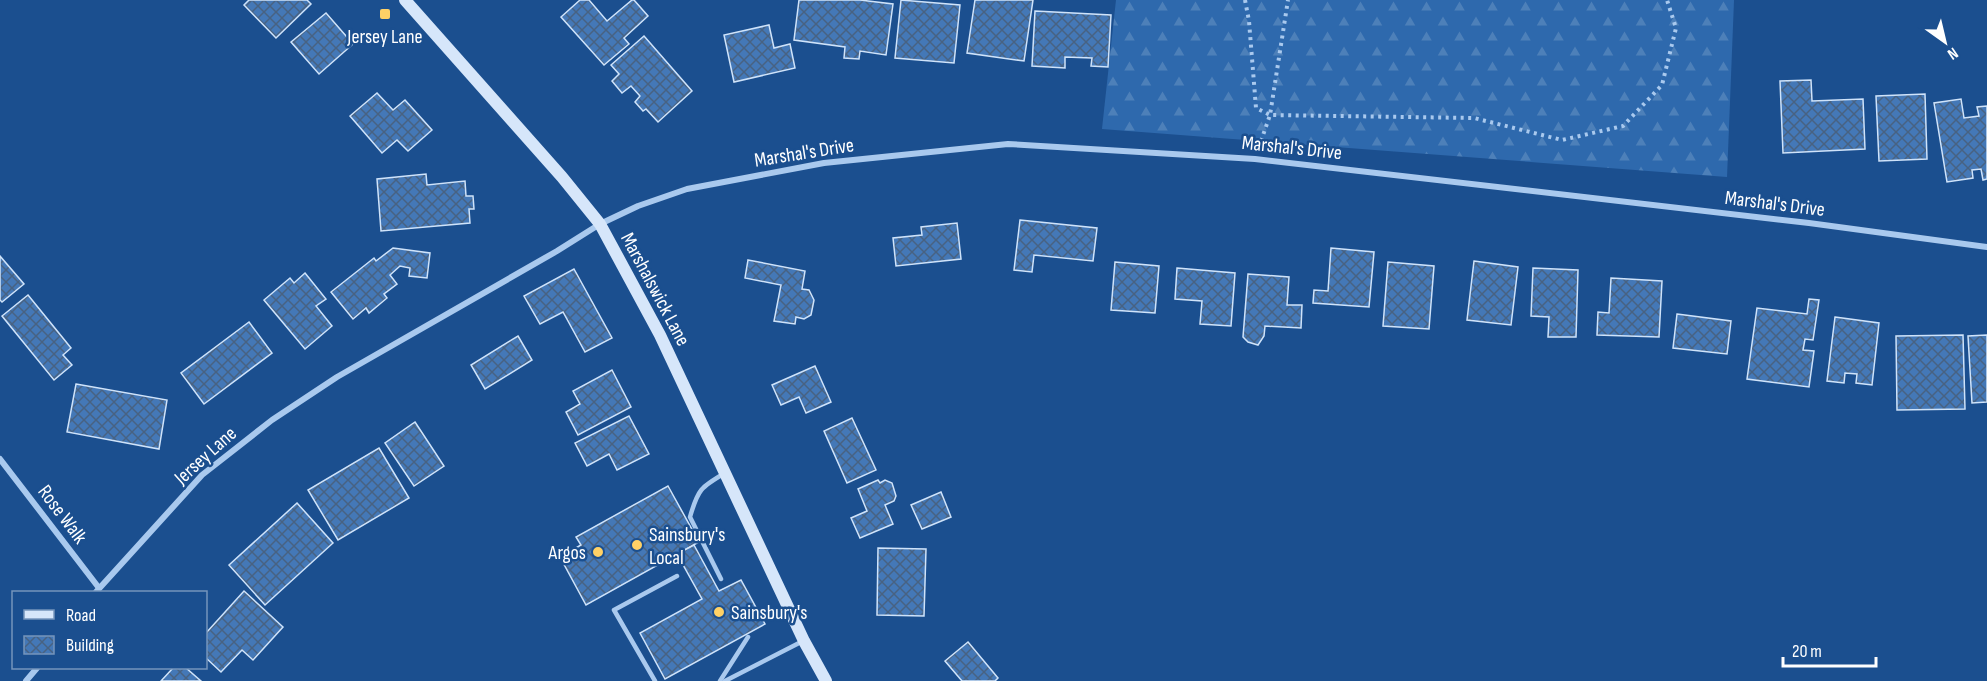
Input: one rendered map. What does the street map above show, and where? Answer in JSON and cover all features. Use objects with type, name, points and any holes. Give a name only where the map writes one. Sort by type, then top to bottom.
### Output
[{"type":"street","name":"Marshalswick Lane","points":[[405,0],[562,177],[600,224],[660,335],[804,641],[826,681]]},
{"type":"street","name":"Marshal's Drive","points":[[600,224],[638,206],[687,189],[824,163],[1008,144],[1255,159],[1987,247]]},
{"type":"street","name":"Jersey Lane","points":[[97,590],[202,475],[272,420],[337,377],[547,257],[600,224]]},
{"type":"street","name":"Rose Walk","points":[[0,459],[97,590]]},
{"type":"street","points":[[26,681],[36,669]]},
{"type":"lane","points":[[721,579],[690,517],[695,498],[703,486],[725,473]]},
{"type":"lane","points":[[655,681],[614,610],[677,576]]},
{"type":"lane","points":[[720,681],[748,637]]},
{"type":"lane","points":[[725,681],[804,641]]},
{"type":"path","points":[[1245,0],[1249,21],[1256,108],[1270,115],[1474,118],[1562,140],[1623,126],[1662,85],[1676,28],[1667,0]]},
{"type":"path","points":[[1255,159],[1270,115],[1288,0]]},
{"type":"green space","points":[[1116,0],[1734,0],[1727,177],[1102,129]]},
{"type":"building","points":[[249,0],[307,0],[311,4],[276,38],[244,5]]},
{"type":"building","points":[[580,0],[589,0],[607,21],[632,0],[648,16],[624,38],[629,44],[604,65],[561,17]]},
{"type":"building","points":[[799,0],[860,0],[893,4],[886,55],[860,51],[859,59],[844,58],[845,47],[794,40]]},
{"type":"building","points":[[901,0],[960,5],[954,63],[895,58]]},
{"type":"building","points":[[975,0],[1033,0],[1024,61],[967,53]]},
{"type":"building","points":[[1035,11],[1111,15],[1108,67],[1091,66],[1092,58],[1065,57],[1065,68],[1032,66]]},
{"type":"building","points":[[326,13],[353,44],[319,74],[291,42]]},
{"type":"building","points":[[769,25],[774,48],[790,44],[795,68],[734,82],[724,35]]},
{"type":"building","points":[[644,36],[692,91],[658,122],[646,109],[643,111],[635,102],[640,96],[631,86],[622,93],[612,81],[619,74],[611,65]]},
{"type":"building","points":[[1811,80],[1812,101],[1863,99],[1865,149],[1783,153],[1780,81]]},
{"type":"building","points":[[377,93],[393,110],[405,100],[432,130],[408,151],[397,140],[382,153],[350,116]]},
{"type":"building","points":[[1925,94],[1927,159],[1879,161],[1876,96]]},
{"type":"building","points":[[1961,99],[1964,118],[1979,116],[1977,107],[1987,106],[1987,179],[1983,180],[1981,169],[1972,170],[1973,178],[1947,182],[1934,103]]},
{"type":"building","points":[[426,174],[427,185],[465,181],[466,196],[473,196],[474,209],[469,209],[470,223],[381,231],[377,179]]},
{"type":"building","points":[[1020,220],[1097,228],[1093,261],[1034,255],[1032,272],[1014,270]]},
{"type":"building","points":[[957,223],[961,259],[896,266],[893,238],[922,235],[921,227]]},
{"type":"building","points":[[393,248],[430,253],[427,278],[409,276],[410,268],[400,266],[390,275],[397,284],[384,294],[387,298],[369,313],[366,308],[353,319],[331,292],[374,258],[376,261]]},
{"type":"building","points":[[1331,248],[1374,252],[1369,307],[1313,303],[1314,290],[1328,291]]},
{"type":"building","points":[[0,256],[24,284],[2,302],[0,300]]},
{"type":"building","points":[[748,260],[805,271],[802,289],[809,290],[814,300],[811,315],[804,319],[796,317],[795,324],[774,321],[781,285],[745,278]]},
{"type":"building","points":[[1474,261],[1518,267],[1511,325],[1467,320]]},
{"type":"building","points":[[1115,262],[1159,266],[1155,313],[1111,310]]},
{"type":"building","points":[[1388,262],[1434,266],[1429,329],[1383,326]]},
{"type":"building","points":[[1177,268],[1235,273],[1231,326],[1200,324],[1202,301],[1175,299]]},
{"type":"building","points":[[1533,268],[1578,270],[1576,337],[1548,337],[1549,317],[1531,316]]},
{"type":"building","points":[[574,269],[612,338],[585,352],[563,312],[540,324],[524,296]]},
{"type":"building","points":[[305,273],[326,299],[316,306],[332,326],[305,349],[264,300],[290,278],[294,283]]},
{"type":"building","points":[[1248,274],[1289,277],[1287,305],[1302,305],[1301,328],[1265,326],[1264,336],[1258,345],[1248,342],[1243,337]]},
{"type":"building","points":[[1611,278],[1662,281],[1659,337],[1597,335],[1598,312],[1609,313]]},
{"type":"building","points":[[28,295],[71,348],[63,355],[72,365],[54,380],[2,316]]},
{"type":"building","points":[[1809,299],[1819,300],[1813,340],[1805,339],[1803,350],[1814,351],[1809,387],[1747,379],[1757,308],[1807,314]]},
{"type":"building","points":[[1677,314],[1731,321],[1727,354],[1673,348]]},
{"type":"building","points":[[1835,317],[1879,323],[1872,385],[1856,383],[1857,374],[1845,373],[1844,383],[1827,381]]},
{"type":"building","points":[[249,322],[272,353],[204,404],[181,373]]},
{"type":"building","points":[[1963,335],[1965,409],[1897,410],[1896,336]]},
{"type":"building","points":[[1987,335],[1987,402],[1972,403],[1968,336]]},
{"type":"building","points":[[518,336],[532,360],[485,389],[471,365]]},
{"type":"building","points":[[815,366],[831,402],[806,413],[799,397],[781,405],[772,385]]},
{"type":"building","points":[[612,370],[631,407],[578,435],[566,412],[580,404],[573,391]]},
{"type":"building","points":[[76,384],[167,400],[159,449],[67,432]]},
{"type":"building","points":[[629,416],[649,454],[617,470],[609,454],[587,466],[575,443]]},
{"type":"building","points":[[852,418],[876,470],[847,483],[824,431]]},
{"type":"building","points":[[415,422],[444,466],[414,486],[385,443]]},
{"type":"building","points":[[379,448],[409,498],[338,540],[308,490]]},
{"type":"building","points":[[878,480],[880,483],[885,480],[892,483],[896,496],[894,501],[885,505],[893,524],[860,538],[851,518],[867,511],[858,489]]},
{"type":"building","name":"Sainsbury's Local","points":[[668,486],[699,542],[586,605],[560,557],[581,545],[576,537]]},
{"type":"building","points":[[941,492],[951,517],[922,529],[911,505]]},
{"type":"building","points":[[297,503],[333,543],[265,605],[229,565]]},
{"type":"building","name":"Sainsbury's","points":[[694,545],[719,591],[741,580],[765,624],[665,679],[640,633],[702,599],[677,554]]},
{"type":"building","points":[[878,548],[926,549],[924,616],[877,615]]},
{"type":"building","points":[[244,591],[283,627],[253,660],[242,650],[221,672],[207,659],[207,632]]},
{"type":"building","points":[[968,642],[998,678],[995,681],[962,681],[945,661]]},
{"type":"building","points":[[172,669],[187,669],[201,681],[161,681]]},
{"type":"place","name":"Jersey Lane","points":[[385,14]]},
{"type":"place","name":"Sainsbury's Local","points":[[637,545]]},
{"type":"place","name":"Argos","points":[[598,552]]},
{"type":"place","name":"Sainsbury's","points":[[719,612]]}]
